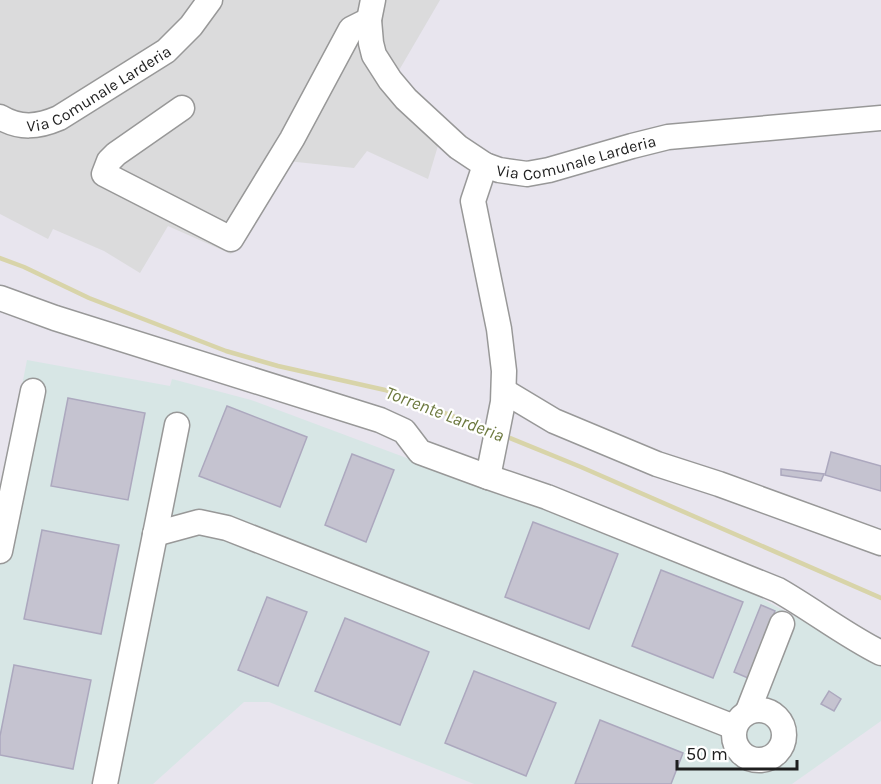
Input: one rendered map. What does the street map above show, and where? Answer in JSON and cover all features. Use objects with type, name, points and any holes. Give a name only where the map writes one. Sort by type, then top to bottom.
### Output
[{"type":"street","name":"Via Comunale Larderia","points":[[0,117],[12,123],[30,126],[38,126],[60,118],[166,51],[191,26],[210,0]]},
{"type":"street","name":"Via Comunale Larderia","points":[[371,10],[374,54],[405,99],[458,147],[485,165],[499,170],[527,174],[549,170],[668,137],[881,118]]},
{"type":"street","points":[[183,108],[116,154],[109,161],[104,174],[231,239],[292,140],[351,29],[371,10]]},
{"type":"street","points":[[485,165],[473,201],[503,353],[504,397],[489,473]]},
{"type":"street","points":[[0,298],[77,325],[380,420],[404,431],[420,452],[489,473],[778,590],[847,635],[881,653]]},
{"type":"street","points":[[0,551],[33,391]]},
{"type":"street","points":[[504,397],[657,464],[881,543]]},
{"type":"street","points":[[105,784],[177,425]]},
{"type":"street","points":[[155,534],[199,522],[227,528],[741,719],[782,624]]},
{"type":"shaded area","points":[[0,0],[440,0],[398,72],[446,119],[428,179],[367,151],[354,168],[287,161],[231,254],[168,226],[140,273],[104,251],[53,229],[48,239],[0,214]]},
{"type":"shaded area","points":[[27,360],[170,386],[172,379],[251,400],[412,460],[519,495],[742,588],[881,663],[881,721],[792,784],[474,784],[269,702],[244,702],[153,784],[0,784],[0,498]]},
{"type":"building","points":[[68,398],[145,413],[128,500],[51,486]]},
{"type":"building","points":[[227,406],[307,437],[280,507],[199,476]]},
{"type":"building","points":[[831,452],[881,466],[881,491],[825,475]]},
{"type":"building","points":[[352,454],[394,470],[366,542],[325,525]]},
{"type":"building","points":[[781,469],[824,474],[821,481],[781,475]]},
{"type":"building","points":[[533,522],[618,554],[589,629],[505,597]]},
{"type":"building","points":[[42,530],[119,545],[101,634],[24,619]]},
{"type":"building","points":[[661,570],[743,602],[713,678],[632,646]]},
{"type":"building","points":[[267,597],[307,612],[278,686],[238,670]]},
{"type":"building","points":[[761,605],[775,611],[748,678],[734,672]]},
{"type":"building","points":[[345,618],[429,652],[400,725],[315,691]]},
{"type":"building","points":[[14,665],[91,680],[73,769],[0,755],[0,736]]},
{"type":"building","points":[[474,671],[556,703],[526,776],[445,743]]},
{"type":"building","points":[[829,691],[841,699],[834,711],[821,704]]},
{"type":"building","points":[[600,720],[683,753],[671,784],[575,784]]},
{"type":"waterway","name":"Torrente Larderia","points":[[0,258],[89,298],[226,351],[278,366],[385,390],[489,430]]},
{"type":"waterway","name":"Torrente Larderia","points":[[505,436],[881,598]]}]
